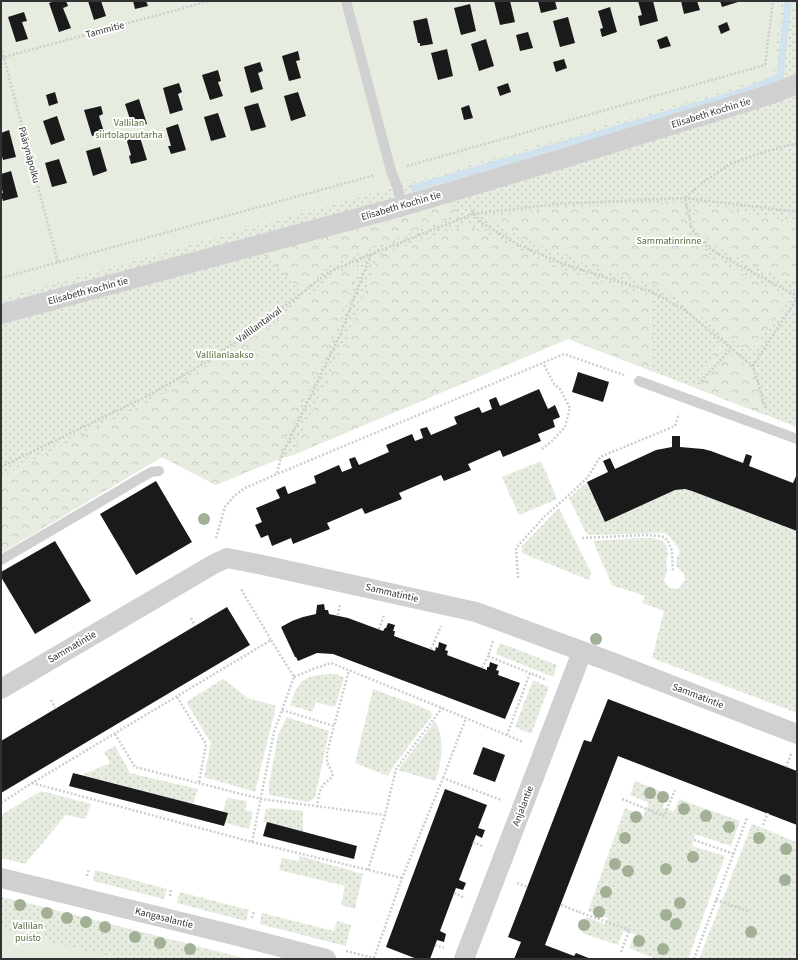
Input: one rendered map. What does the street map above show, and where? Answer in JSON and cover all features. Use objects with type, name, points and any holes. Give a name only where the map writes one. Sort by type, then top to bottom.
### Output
[{"type":"street","name":"Elisabeth Kochin tie","points":[[1,314],[403,206],[772,94],[797,84]]},
{"type":"street","name":"Sammatintie","points":[[1,689],[214,564],[227,558],[476,612],[614,663],[797,734]]},
{"type":"street","name":"Anjalantie","points":[[464,959],[582,652]]},
{"type":"street","name":"Kangasalantie","points":[[1,878],[326,959]]},
{"type":"lane","points":[[346,1],[391,171],[403,206]]},
{"type":"lane","points":[[639,381],[797,439]]},
{"type":"lane","points":[[1,560],[151,472],[159,471]]},
{"type":"path","name":"Tammitie","points":[[2,58],[209,1]]},
{"type":"path","points":[[765,64],[773,1]]},
{"type":"path","name":"Päärynäpolku","points":[[1,48],[2,58],[58,262]]},
{"type":"path","points":[[754,366],[797,297],[711,250],[692,230],[685,198],[702,183],[730,164],[764,152],[797,143]]},
{"type":"path","points":[[465,188],[474,214],[482,223],[517,244],[563,264],[652,292],[683,309],[754,366],[764,403],[776,431]]},
{"type":"path","name":"Vallilantaival","points":[[1,467],[151,394],[206,362],[259,326],[329,272],[474,214],[556,204],[685,198],[797,212]]},
{"type":"path","points":[[277,474],[281,458],[340,335],[371,254]]},
{"type":"path","points":[[518,578],[516,548],[545,516],[588,477],[600,457],[675,426],[685,398],[731,349]]},
{"type":"path","points":[[214,564],[215,542],[225,507],[234,496],[245,488],[277,474],[564,354],[639,381]]},
{"type":"path","points":[[542,449],[565,427],[570,408],[560,388],[554,384],[543,363]]},
{"type":"path","points":[[582,538],[646,535],[664,537],[668,541],[672,551],[673,572]]},
{"type":"path","points":[[241,589],[294,677]]},
{"type":"path","points":[[379,629],[386,609]]},
{"type":"path","points":[[190,618],[195,626]]},
{"type":"path","points":[[431,649],[443,622]]},
{"type":"path","points":[[482,668],[494,638]]},
{"type":"path","points":[[1,804],[271,640]]},
{"type":"path","points":[[488,656],[548,680]]},
{"type":"path","points":[[252,842],[274,732],[294,677],[313,669],[331,664],[524,742]]},
{"type":"path","points":[[317,807],[321,789],[324,784],[331,779],[333,774],[327,762],[327,753],[348,670]]},
{"type":"path","points":[[507,735],[530,673]]},
{"type":"path","points":[[177,697],[206,744],[199,783]]},
{"type":"path","points":[[51,700],[56,708]]},
{"type":"path","points":[[368,870],[385,815],[396,769],[442,708]]},
{"type":"path","points":[[282,710],[334,726]]},
{"type":"path","points":[[374,958],[402,878],[466,718]]},
{"type":"path","points":[[115,734],[135,767],[261,799],[385,815]]},
{"type":"path","points":[[443,778],[507,802]]},
{"type":"path","points":[[32,784],[252,842],[402,878]]},
{"type":"path","points":[[622,799],[664,816],[675,790]]},
{"type":"path","points":[[763,824],[768,813]]},
{"type":"path","points":[[694,959],[747,818]]},
{"type":"path","points":[[694,840],[734,854]]},
{"type":"path","points":[[473,842],[490,849]]},
{"type":"path","points":[[716,900],[748,911]]},
{"type":"path","points":[[561,905],[630,930],[621,952]]},
{"type":"green space","name":"Vallilan siirtolapuutarha","points":[[1,1],[781,1],[773,76],[397,186],[1,298]]},
{"type":"green space","points":[[781,1],[797,1],[797,427],[568,339],[291,456],[276,460],[216,485],[162,457],[1,553],[1,298],[397,186],[772,76]]},
{"type":"green space","name":"Sammatinrinne","points":[[681,202],[687,232],[707,255],[790,299],[757,344],[747,351],[659,286],[592,266],[522,238],[486,218],[556,208]]},
{"type":"green space","points":[[450,204],[456,208],[458,212],[448,219],[338,261],[327,267],[300,289],[262,253],[433,207]]},
{"type":"green space","points":[[695,204],[797,222],[797,286],[714,246],[698,229],[694,211]]},
{"type":"green space","points":[[466,225],[559,269],[651,297],[653,330],[652,371],[568,339],[291,456],[351,329],[378,256]]},
{"type":"green space","name":"Vallilanlaakso","points":[[360,263],[357,276],[336,331],[276,460],[216,485],[162,457],[1,553],[1,476],[154,399],[265,330],[333,276]]},
{"type":"green space","points":[[720,347],[750,368],[764,415],[693,387]]},
{"type":"green space","points":[[541,461],[557,499],[519,515],[502,477]]},
{"type":"green space","points":[[587,482],[606,522],[675,490],[685,489],[797,531],[797,713],[652,658],[664,611],[642,603],[645,596],[612,585],[593,541],[638,538],[654,538],[660,540],[665,543],[668,554],[666,560],[667,571],[664,580],[670,587],[678,589],[685,580],[684,574],[676,566],[677,557],[680,552],[670,537],[664,533],[591,535],[586,533],[569,498]]},
{"type":"green space","points":[[559,508],[591,572],[589,580],[522,553],[522,546]]},
{"type":"green space","points":[[500,643],[557,665],[553,677],[496,654]]},
{"type":"green space","points":[[337,674],[344,678],[335,707],[316,702],[312,712],[290,705],[296,690],[303,681],[312,676]]},
{"type":"green space","points":[[223,679],[248,698],[276,706],[255,792],[204,777],[211,743],[186,702]]},
{"type":"green space","points":[[533,680],[549,687],[531,734],[515,727]]},
{"type":"green space","points":[[373,689],[429,710],[432,714],[395,764],[388,776],[355,763]]},
{"type":"green space","points":[[287,717],[329,731],[315,798],[308,802],[269,795],[269,785],[278,735]]},
{"type":"green space","points":[[435,721],[441,736],[442,749],[439,769],[435,781],[398,770]]},
{"type":"green space","points":[[115,746],[130,773],[198,789],[193,804],[82,775],[110,763],[104,752]]},
{"type":"green space","points":[[635,781],[668,794],[662,808],[674,812],[679,799],[740,821],[731,846],[695,834],[692,846],[725,856],[688,959],[656,959],[629,948],[635,934],[623,931],[618,945],[582,933],[586,917],[605,924],[608,918],[588,911],[625,808],[643,816],[649,803],[630,795]]},
{"type":"green space","points":[[41,791],[91,804],[85,819],[66,815],[25,864],[1,858],[1,815]]},
{"type":"green space","points":[[227,798],[247,801],[245,810],[253,812],[249,829],[225,823],[227,813],[223,811]]},
{"type":"green space","points":[[272,808],[303,811],[303,832],[263,822],[266,809]]},
{"type":"green space","points":[[752,824],[797,842],[797,959],[699,959]]},
{"type":"green space","points":[[300,856],[363,874],[355,909],[341,905],[345,886],[279,870],[282,858],[298,861]]},
{"type":"green space","points":[[95,870],[167,889],[164,899],[93,881]]},
{"type":"green space","points":[[180,892],[249,910],[246,921],[177,903]]},
{"type":"green space","name":"Vallilan puisto","points":[[1,897],[32,904],[248,959],[1,959]]},
{"type":"green space","points":[[262,913],[334,931],[337,921],[351,925],[346,946],[260,924]]},
{"type":"green space","points":[[1,930],[119,959],[1,959]]},
{"type":"building","points":[[55,1],[66,1],[68,6],[63,8],[71,28],[59,32],[49,3]]},
{"type":"building","points":[[88,1],[101,1],[106,16],[94,20]]},
{"type":"building","points":[[133,1],[146,1],[148,6],[135,9]]},
{"type":"building","points":[[494,1],[510,1],[515,22],[500,25]]},
{"type":"building","points":[[538,1],[555,1],[557,9],[541,13]]},
{"type":"building","points":[[638,1],[653,1],[658,21],[640,26],[638,16],[642,15]]},
{"type":"building","points":[[681,1],[697,1],[700,10],[684,14]]},
{"type":"building","points":[[720,1],[738,1],[738,2],[722,7]]},
{"type":"building","points":[[470,4],[476,31],[461,35],[454,8]]},
{"type":"building","points":[[610,7],[617,32],[602,37],[600,29],[603,28],[598,11]]},
{"type":"building","points":[[24,12],[27,21],[22,22],[28,39],[16,42],[8,17]]},
{"type":"building","points":[[568,17],[575,43],[560,47],[553,21]]},
{"type":"building","points":[[427,18],[433,44],[420,46],[413,21]]},
{"type":"building","points":[[727,22],[730,30],[721,34],[718,26]]},
{"type":"building","points":[[528,32],[533,48],[520,51],[516,35]]},
{"type":"building","points":[[667,36],[671,46],[660,49],[657,40]]},
{"type":"building","points":[[486,39],[494,66],[479,71],[471,44]]},
{"type":"building","points":[[447,49],[453,76],[438,80],[431,53]]},
{"type":"building","points":[[298,51],[300,60],[296,61],[301,78],[289,81],[282,56]]},
{"type":"building","points":[[564,59],[567,68],[556,72],[553,62]]},
{"type":"building","points":[[260,62],[263,71],[258,73],[263,89],[251,93],[244,67]]},
{"type":"building","points":[[218,70],[221,81],[218,82],[223,96],[210,100],[202,75]]},
{"type":"building","points":[[179,83],[182,92],[178,94],[183,110],[170,114],[163,88]]},
{"type":"building","points":[[508,83],[511,92],[500,96],[497,87]]},
{"type":"building","points":[[55,92],[58,103],[49,106],[46,95]]},
{"type":"building","points":[[298,92],[306,116],[291,121],[284,96]]},
{"type":"building","points":[[139,99],[147,124],[133,128],[125,104]]},
{"type":"building","points":[[258,103],[266,127],[251,131],[244,107]]},
{"type":"building","points":[[469,105],[473,118],[464,120],[461,108]]},
{"type":"building","points":[[101,106],[103,114],[99,116],[104,132],[92,136],[84,110]]},
{"type":"building","points":[[218,113],[226,137],[211,141],[204,117]]},
{"type":"building","points":[[57,116],[65,140],[51,145],[43,121]]},
{"type":"building","points":[[178,124],[186,150],[171,154],[168,146],[171,146],[166,128]]},
{"type":"building","points":[[9,130],[16,157],[3,160],[1,153],[1,133]]},
{"type":"building","points":[[139,134],[147,160],[131,164],[129,156],[131,155],[126,138]]},
{"type":"building","points":[[100,147],[107,171],[93,176],[86,151]]},
{"type":"building","points":[[59,159],[67,183],[52,187],[45,163]]},
{"type":"building","points":[[11,171],[18,197],[3,201],[1,195],[1,193],[3,193],[1,186],[1,174]]},
{"type":"building","points":[[578,372],[609,382],[603,402],[572,392]]},
{"type":"building","points":[[539,389],[548,409],[555,405],[560,417],[553,420],[555,427],[538,434],[541,441],[503,457],[500,450],[468,464],[471,470],[444,481],[441,475],[399,493],[402,499],[365,514],[362,508],[327,523],[330,529],[293,544],[291,538],[272,546],[268,535],[261,538],[255,525],[262,522],[256,508],[280,498],[276,490],[285,486],[288,494],[316,483],[314,476],[339,465],[342,472],[352,468],[349,459],[355,457],[359,465],[389,452],[386,445],[412,434],[415,441],[423,438],[420,429],[427,427],[431,435],[457,424],[454,417],[479,407],[482,413],[492,409],[489,400],[496,397],[500,406]]},
{"type":"building","points":[[672,436],[680,436],[680,447],[711,451],[743,463],[746,454],[752,456],[749,466],[793,483],[797,474],[797,531],[685,489],[675,490],[605,522],[587,482],[608,472],[603,461],[610,458],[615,469],[656,450],[672,447]]},
{"type":"building","points":[[156,481],[192,542],[136,575],[100,514]]},
{"type":"building","points":[[55,541],[91,601],[35,634],[1,577],[1,572]]},
{"type":"building","points":[[324,604],[325,610],[328,610],[329,614],[348,618],[383,631],[388,623],[395,625],[393,631],[395,631],[394,636],[435,651],[436,647],[438,648],[439,642],[447,645],[445,650],[448,651],[447,655],[487,670],[490,662],[498,665],[496,670],[499,671],[498,675],[520,683],[505,719],[333,654],[317,653],[298,661],[281,627],[292,621],[316,614],[317,605]]},
{"type":"building","points":[[227,607],[250,645],[1,793],[1,741]]},
{"type":"building","points":[[608,699],[797,771],[797,825],[618,756],[545,945],[574,956],[576,953],[591,959],[514,959],[521,942],[508,937],[584,740],[591,742]]},
{"type":"building","points":[[483,747],[505,755],[495,782],[473,774]]},
{"type":"building","points":[[73,773],[228,813],[224,826],[69,786]]},
{"type":"building","points":[[445,789],[487,805],[478,828],[485,830],[482,838],[476,835],[459,880],[466,883],[463,890],[456,888],[440,931],[446,934],[444,942],[437,940],[430,959],[417,959],[386,947]]},
{"type":"building","points":[[267,822],[357,846],[354,859],[263,836]]},
{"type":"waterway","points":[[414,188],[743,92],[780,77],[788,1]]}]
